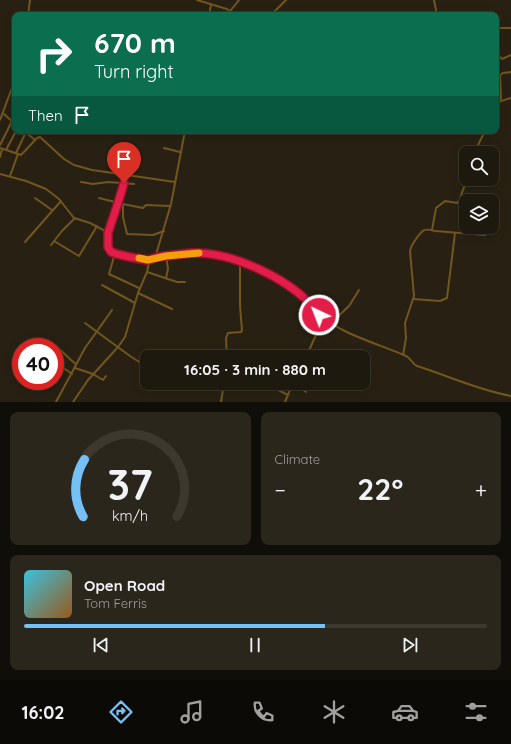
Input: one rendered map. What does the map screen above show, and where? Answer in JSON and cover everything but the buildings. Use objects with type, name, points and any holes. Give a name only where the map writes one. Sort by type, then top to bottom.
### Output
[{"type":"street","points":[[28,12],[30,0]]},
{"type":"street","points":[[197,0],[233,12]]},
{"type":"street","points":[[231,10],[239,0]]},
{"type":"street","points":[[274,12],[286,0]]},
{"type":"street","points":[[434,0],[437,12]]},
{"type":"street","points":[[210,12],[211,5]]},
{"type":"street","points":[[499,28],[511,28]]},
{"type":"street","points":[[499,56],[502,59],[511,55]]},
{"type":"street","points":[[499,106],[501,101],[500,75],[511,72]]},
{"type":"street","points":[[0,120],[12,88]]},
{"type":"street","points":[[501,101],[511,98]]},
{"type":"street","points":[[0,157],[1,147],[12,121],[3,114]]},
{"type":"street","points":[[6,150],[14,134]]},
{"type":"street","points":[[10,176],[24,134]]},
{"type":"street","points":[[28,134],[35,140]]},
{"type":"street","points":[[155,258],[164,231],[176,182],[184,134]]},
{"type":"street","points":[[478,146],[484,134]]},
{"type":"street","points":[[1,147],[17,154],[22,154],[35,140],[40,137],[64,159],[74,165],[92,170],[176,182]]},
{"type":"street","points":[[164,148],[180,152]]},
{"type":"street","points":[[0,174],[10,176],[52,192],[75,218],[97,226],[108,233]]},
{"type":"street","points":[[81,182],[93,184],[108,182],[134,184]]},
{"type":"street","points":[[124,183],[108,233],[109,249],[114,253],[148,260],[166,256],[197,253],[227,257],[240,261],[259,269],[295,290],[319,314],[351,335],[403,355],[409,358],[413,364],[417,366],[484,390],[511,396]]},
{"type":"street","points":[[432,230],[436,208],[445,201],[456,203],[459,202],[465,186]]},
{"type":"street","points":[[35,198],[52,210]]},
{"type":"street","points":[[99,198],[143,208],[146,206],[170,206]]},
{"type":"street","points":[[25,242],[60,201]]},
{"type":"street","points":[[123,204],[123,217],[127,234],[153,235],[164,231]]},
{"type":"street","points":[[51,245],[75,218]]},
{"type":"street","points":[[54,241],[79,256],[97,226]]},
{"type":"street","points":[[403,355],[406,338],[405,323],[413,299],[414,291],[410,248],[421,231],[426,229],[485,235]]},
{"type":"street","points":[[413,299],[440,301],[447,298],[455,233]]},
{"type":"street","points":[[114,253],[109,272],[110,275],[139,288]]},
{"type":"street","points":[[166,256],[168,270],[166,278]]},
{"type":"street","points":[[73,402],[84,385],[117,347],[126,334],[139,288],[147,272],[149,263],[148,260]]},
{"type":"street","points":[[227,350],[226,338],[228,333],[241,332],[242,330],[240,261]]},
{"type":"street","points":[[147,272],[177,282],[185,282]]},
{"type":"street","points":[[102,285],[135,303]]},
{"type":"street","points":[[331,323],[350,306],[359,290]]},
{"type":"street","points":[[138,293],[172,309]]},
{"type":"street","points":[[56,402],[90,340],[112,310]]},
{"type":"street","points":[[309,350],[316,334],[319,314]]},
{"type":"street","points":[[85,323],[140,362]]},
{"type":"street","points":[[64,354],[76,364]]},
{"type":"street","points":[[64,368],[72,374]]},
{"type":"street","points":[[75,368],[93,374],[103,380],[106,376]]},
{"type":"street","points":[[221,402],[223,390]]},
{"type":"street","points":[[278,390],[288,395]]},
{"type":"street","points":[[285,402],[290,390]]},
{"type":"slow traffic","points":[[139,258],[148,260],[166,256],[199,253]]},
{"type":"route","points":[[124,183],[108,233],[108,247],[111,252],[148,260],[158,257],[190,253],[219,255],[235,259],[259,269],[295,290],[319,315]]}]
